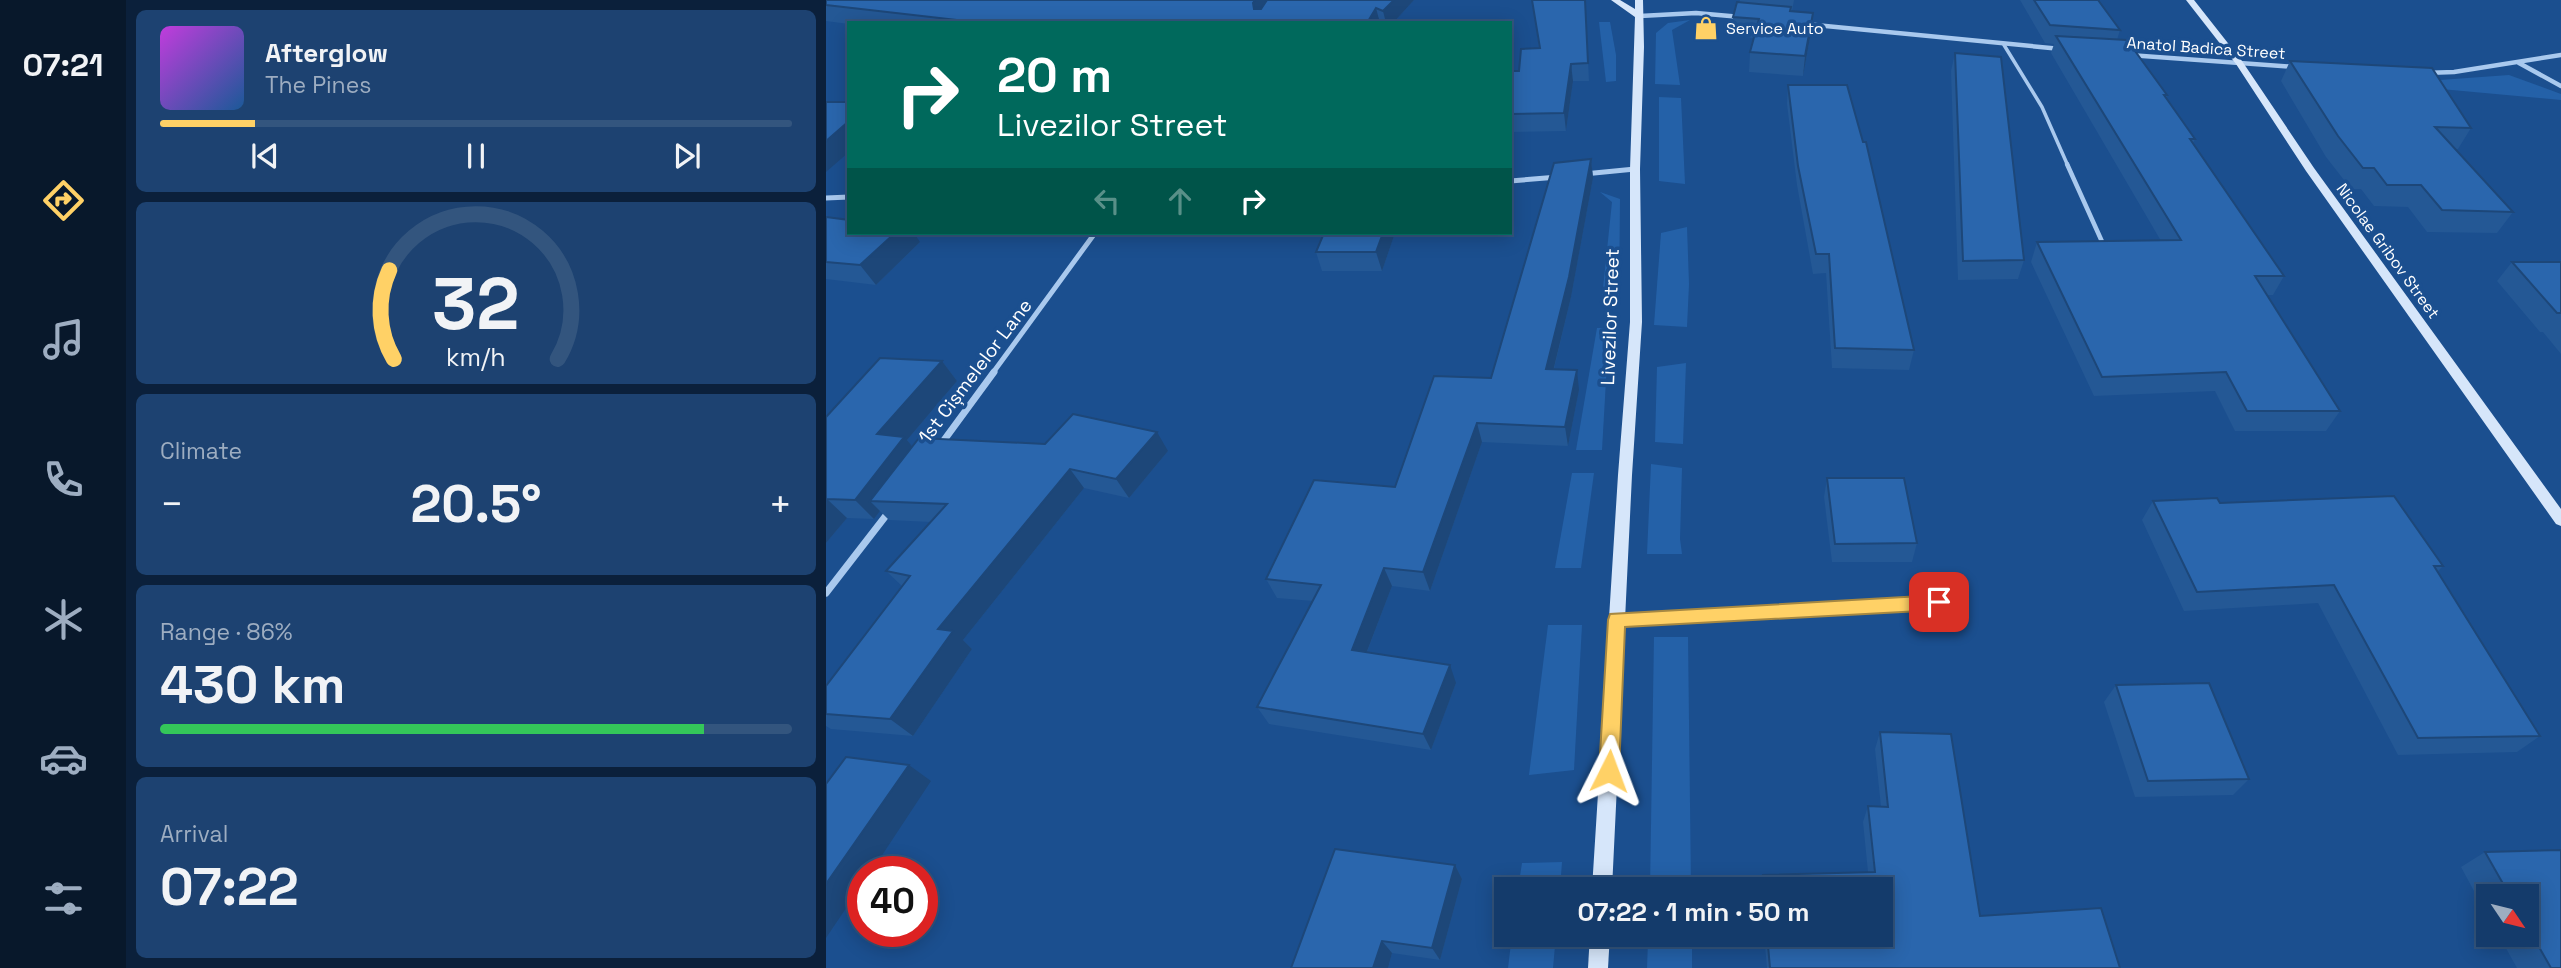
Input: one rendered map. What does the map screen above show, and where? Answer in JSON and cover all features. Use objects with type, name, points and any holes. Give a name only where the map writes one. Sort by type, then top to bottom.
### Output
[{"type":"street","points":[[1615,0],[1640,16],[1696,13],[1755,18]]},
{"type":"street","name":"Livezilor Street","points":[[1603,877],[1636,322],[1634,169],[1639,0]]},
{"type":"street","name":"Nicolae Gribov Street","points":[[2190,0],[2239,63],[2310,169],[2561,520]]},
{"type":"street","points":[[1796,23],[2073,50]]},
{"type":"street","name":"Anatol Badica Street","points":[[2128,55],[2304,67]]},
{"type":"street","points":[[2419,73],[2454,72],[2561,55]]},
{"type":"street","points":[[2517,63],[2561,86]]},
{"type":"street","points":[[1579,174],[1634,169]]},
{"type":"street","points":[[1512,181],[1566,176]]},
{"type":"street","points":[[826,198],[847,197]]},
{"type":"street","name":"1st Cișmelelor Lane","points":[[935,451],[1095,235]]},
{"type":"street","points":[[826,593],[897,502]]},
{"type":"street","points":[[1598,968],[1599,947]]},
{"type":"lane","points":[[2004,45],[2042,107],[2108,254]]},
{"type":"lane","points":[[1617,620],[1939,602]]},
{"type":"shaded area","points":[[1690,20],[1672,30],[1680,85],[1655,84],[1656,33],[1668,23]]},
{"type":"shaded area","points":[[1599,22],[1610,22],[1616,55],[1616,81],[1606,82]]},
{"type":"shaded area","points":[[2509,75],[2561,94],[2561,100],[2419,87],[2426,81]]},
{"type":"shaded area","points":[[1659,97],[1681,98],[1685,184],[1659,181]]},
{"type":"shaded area","points":[[1600,192],[1620,199],[1619,298],[1602,298],[1612,202]]},
{"type":"shaded area","points":[[1687,227],[1687,327],[1654,325],[1661,233]]},
{"type":"shaded area","points":[[1597,328],[1609,328],[1602,450],[1576,450]]},
{"type":"shaded area","points":[[1686,363],[1683,444],[1655,442],[1657,367]]},
{"type":"shaded area","points":[[1651,464],[1682,468],[1682,554],[1647,554]]},
{"type":"shaded area","points":[[1572,473],[1594,473],[1581,568],[1555,568]]},
{"type":"shaded area","points":[[1548,625],[1582,625],[1574,770],[1529,775]]},
{"type":"shaded area","points":[[1654,637],[1688,637],[1691,877],[1650,877]]},
{"type":"shaded area","points":[[1562,862],[1561,877],[1520,877],[1522,863]]},
{"type":"shaded area","points":[[1511,947],[1555,947],[1553,968],[1508,968]]},
{"type":"shaded area","points":[[1648,947],[1692,947],[1692,968],[1647,968]]},
{"type":"building","points":[[826,0],[1255,0],[1254,9],[1261,9],[1267,0],[1394,0],[1383,11],[1376,8],[1368,21],[966,21],[826,5]]},
{"type":"building","points":[[1532,0],[1585,0],[1588,63],[1571,64],[1564,113],[1512,114],[1512,71],[1519,71],[1521,49],[1540,48]]},
{"type":"building","points":[[2034,0],[2098,0],[2120,30],[2050,25]]},
{"type":"building","points":[[1737,2],[1791,7],[1790,11],[1813,13],[1805,56],[1750,52],[1759,19],[1733,17]]},
{"type":"building","points":[[2056,36],[2127,40],[2167,95],[2164,95],[2195,139],[2190,139],[2284,276],[2255,276],[2340,411],[2247,411],[2226,372],[2102,377],[2037,242],[2181,240]]},
{"type":"building","points":[[1955,53],[2001,57],[2024,260],[1963,261]]},
{"type":"building","points":[[2290,61],[2432,68],[2471,128],[2435,127],[2513,212],[2442,210],[2421,185],[2387,185],[2374,168],[2363,168],[2338,136]]},
{"type":"building","points":[[1788,85],[1847,85],[1863,142],[1866,142],[1914,350],[1835,348],[1829,254],[1816,254],[1798,166]]},
{"type":"building","points":[[826,102],[847,102],[847,123],[826,141]]},
{"type":"building","points":[[1591,159],[1569,277],[1546,369],[1577,370],[1565,427],[1477,423],[1423,572],[1384,568],[1352,650],[1450,665],[1423,734],[1257,707],[1321,585],[1266,579],[1314,480],[1395,487],[1434,376],[1491,378],[1554,163]]},
{"type":"building","points":[[826,217],[847,220],[847,235],[893,235],[860,265],[826,262]]},
{"type":"building","points":[[1323,235],[1382,235],[1376,252],[1316,252]]},
{"type":"building","points":[[2512,262],[2561,262],[2561,313],[2557,313]]},
{"type":"building","points":[[880,358],[942,361],[877,434],[904,437],[855,500],[826,500],[826,417]]},
{"type":"building","points":[[1073,414],[1157,432],[1116,479],[1070,469],[938,629],[953,631],[890,719],[826,714],[826,686],[910,576],[886,571],[947,504],[870,501],[919,438],[1045,444]]},
{"type":"building","points":[[1827,478],[1904,478],[1917,543],[1835,544]]},
{"type":"building","points":[[2394,496],[2443,566],[2434,566],[2540,736],[2418,738],[2334,585],[2197,592],[2153,501],[2217,498],[2220,503]]},
{"type":"building","points":[[2209,683],[2249,779],[2148,781],[2116,685]]},
{"type":"building","points":[[1880,732],[1951,734],[1980,916],[2101,908],[2120,968],[1770,968],[1768,947],[1893,947],[1893,877],[1763,875],[1875,872],[1868,806],[1888,807]]},
{"type":"building","points":[[846,757],[909,765],[826,884],[826,784]]},
{"type":"building","points":[[1335,849],[1455,865],[1432,948],[1382,941],[1373,968],[1291,968]]},
{"type":"building","points":[[2561,850],[2561,968],[2551,968],[2539,947],[2539,884],[2503,884],[2485,852]]},
{"type":"place","name":"Service Auto","points":[[1706,28]]},
{"type":"route","points":[[1609,771],[1617,620],[1939,602]]}]
